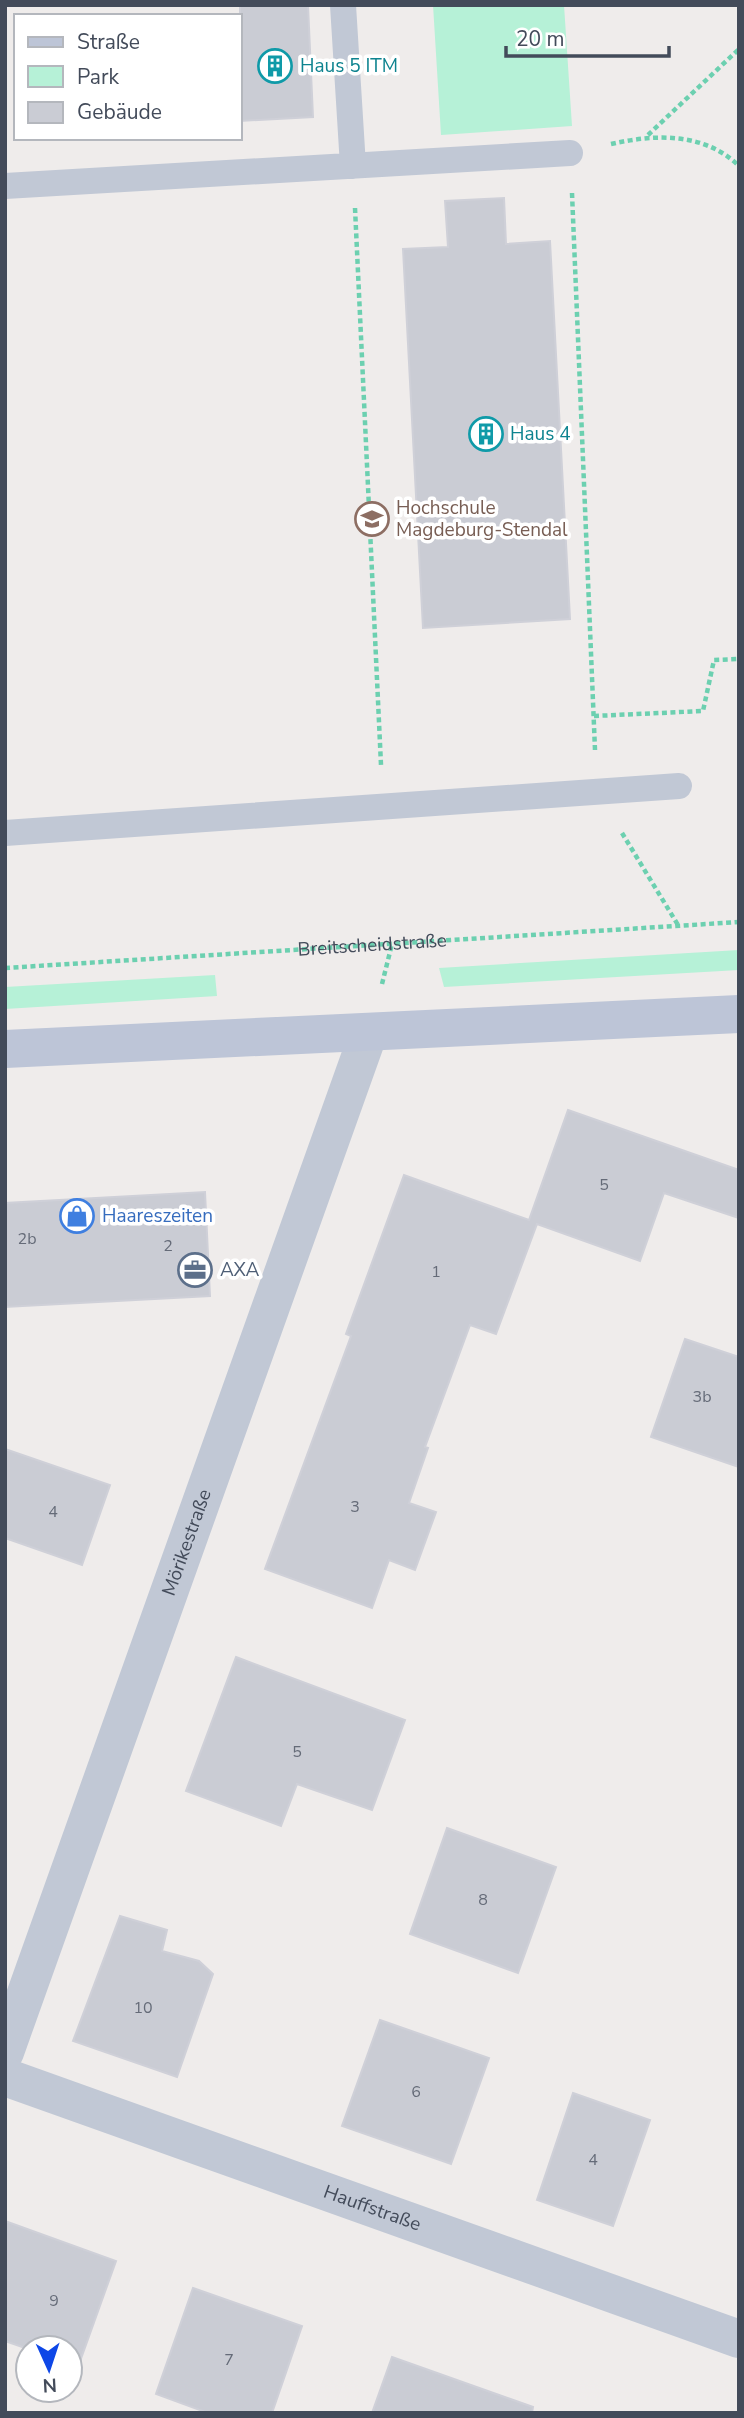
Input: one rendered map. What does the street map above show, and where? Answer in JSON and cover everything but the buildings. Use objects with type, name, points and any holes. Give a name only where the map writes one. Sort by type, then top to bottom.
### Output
[{"type":"street","points":[[5,1049],[739,1014]]},
{"type":"street","name":"Mörikestraße","points":[[5,2052],[369,1032]]},
{"type":"street","name":"Hauffstraße","points":[[5,2077],[739,2339]]},
{"type":"lane","points":[[343,5],[353,166]]},
{"type":"lane","points":[[5,187],[570,153]]},
{"type":"lane","points":[[5,833],[678,786]]},
{"type":"path","points":[[739,49],[648,136],[696,141],[731,158],[739,166]]},
{"type":"path","points":[[570,153],[597,791],[678,925]]},
{"type":"path","points":[[353,166],[383,805]]},
{"type":"path","points":[[594,716],[703,711],[714,660],[739,659]]},
{"type":"path","name":"Breitscheidstraße","points":[[5,968],[739,922]]},
{"type":"green space","points":[[433,5],[564,5],[572,126],[441,135]]},
{"type":"green space","points":[[739,950],[739,970],[444,987],[439,968]]},
{"type":"green space","points":[[215,975],[217,996],[5,1009],[5,987]]},
{"type":"place","name":"Haus 5 ITM","points":[[275,66]]},
{"type":"place","name":"Haus 4","points":[[486,434]]},
{"type":"place","name":"Hochschule Magdeburg-Stendal","points":[[372,519]]},
{"type":"place","name":"Haareszeiten","points":[[77,1216]]},
{"type":"place","name":"AXA","points":[[195,1270]]}]
